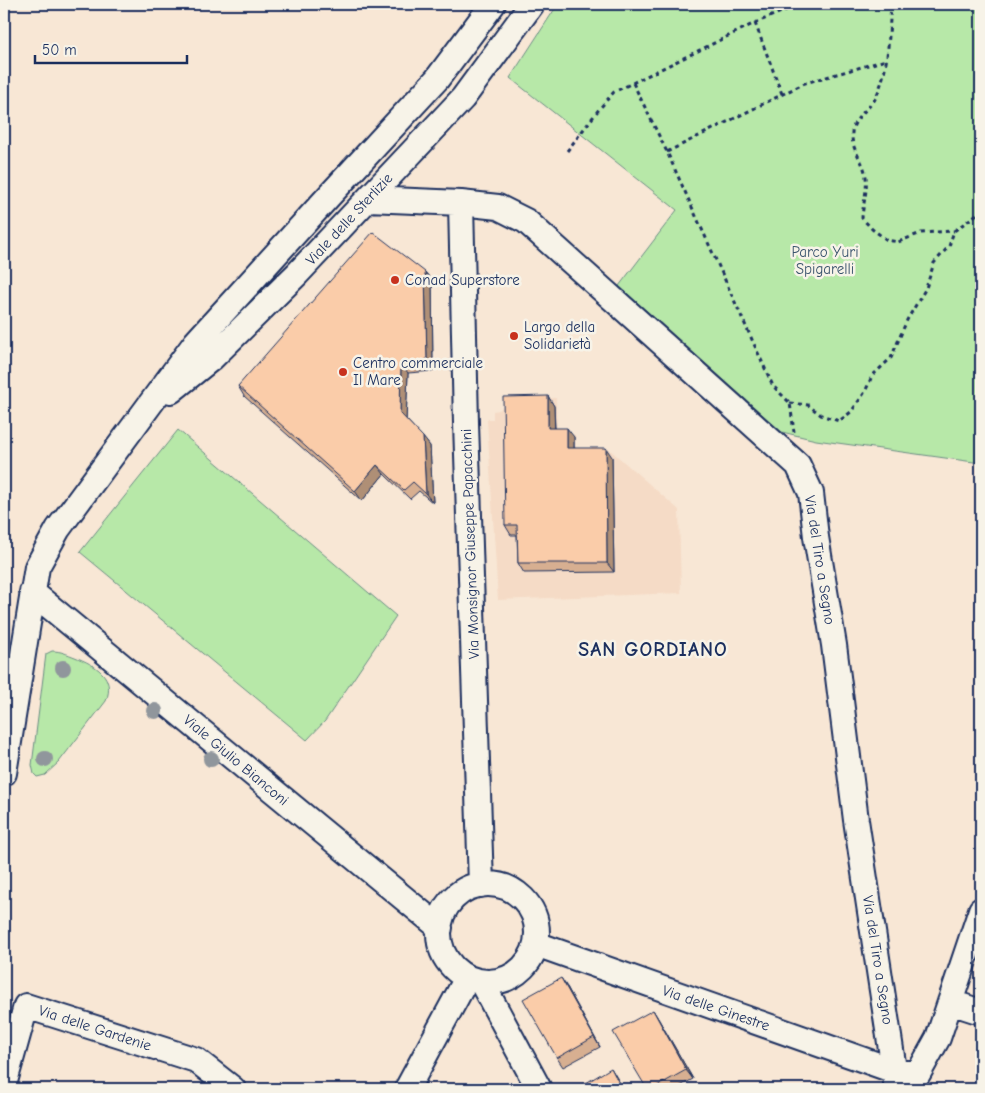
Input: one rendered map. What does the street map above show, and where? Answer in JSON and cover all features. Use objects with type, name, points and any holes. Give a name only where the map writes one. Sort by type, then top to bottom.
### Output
[{"type":"street","name":"Viale delle Sterlizie","points":[[4,773],[37,567],[58,529],[196,342],[438,78],[493,4]]},
{"type":"street","name":"Viale delle Sterlizie","points":[[142,414],[212,358],[297,274],[463,98],[532,4]]},
{"type":"street","name":"Via del Tiro a Segno","points":[[368,199],[461,202],[498,207],[526,221],[798,465],[811,493],[834,645],[856,820],[896,1080]]},
{"type":"street","name":"Via Monsignor Giuseppe Papacchini","points":[[461,202],[466,433],[482,885]]},
{"type":"street","name":"Viale Giulio Bianconi","points":[[32,592],[440,928]]},
{"type":"street","points":[[492,884],[509,888],[522,897],[531,909],[537,924],[538,939],[533,954],[525,967],[513,977],[498,982],[475,980],[453,968],[443,954],[439,938],[440,921],[447,905],[459,893],[482,885],[492,884]]},
{"type":"street","points":[[981,910],[950,1002],[981,1012]]},
{"type":"street","name":"Via delle Ginestre","points":[[536,944],[896,1080],[918,1074],[938,1038],[950,1002]]},
{"type":"street","points":[[407,1089],[475,980]]},
{"type":"street","points":[[475,980],[539,1089]]},
{"type":"street","name":"Via delle Gardenie","points":[[4,1085],[26,1006],[196,1060],[233,1089]]},
{"type":"path","points":[[567,152],[604,102],[614,92],[755,23],[793,7],[814,4]]},
{"type":"path","points":[[891,4],[886,60],[881,84],[874,101],[860,115],[852,131],[854,151],[865,171],[867,187],[862,218],[872,229],[887,240],[898,242],[921,233],[954,231]]},
{"type":"path","points":[[755,23],[782,94]]},
{"type":"path","points":[[667,152],[805,83],[886,60]]},
{"type":"path","points":[[633,83],[667,152],[773,386],[790,403],[798,465]]},
{"type":"path","points":[[790,403],[808,405],[821,415],[838,421],[851,412],[865,392],[872,376],[891,358],[906,320],[926,288],[934,264],[948,246],[954,231],[981,210]]},
{"type":"shaded area","points":[[556,398],[557,435],[575,435],[576,450],[609,449],[679,510],[681,593],[498,600],[487,419],[493,419],[493,411],[499,410],[510,400]]},
{"type":"green space","name":"Parco Yuri Spigarelli","points":[[558,4],[981,4],[981,463],[816,440],[782,432],[619,286],[677,210],[510,78]]},
{"type":"green space","points":[[178,430],[396,616],[325,721],[307,740],[80,552]]},
{"type":"green space","points":[[52,651],[61,652],[82,660],[96,668],[106,678],[108,692],[106,701],[59,762],[45,775],[37,777],[34,774],[32,765],[46,654]]},
{"type":"building","name":"Centro commerciale Il Mare","points":[[373,232],[425,272],[427,362],[401,363],[400,413],[423,437],[426,494],[413,482],[404,490],[377,465],[355,491],[238,386]]},
{"type":"building","points":[[548,396],[548,428],[567,428],[567,448],[606,448],[607,563],[518,563],[517,525],[505,525],[503,397]]},
{"type":"building","points":[[561,978],[594,1037],[557,1058],[523,999]]},
{"type":"building","points":[[653,1010],[686,1070],[652,1089],[647,1089],[613,1032]]},
{"type":"building","points":[[611,1068],[622,1089],[576,1089]]},
{"type":"place","name":"Conad Superstore","points":[[395,280]]},
{"type":"place","name":"Largo della Solidarietà","points":[[514,336]]},
{"type":"place","name":"Centro commerciale Il Mare","points":[[343,372]]},
{"type":"district","name":"SAN GORDIANO","points":[[653,649]]}]
